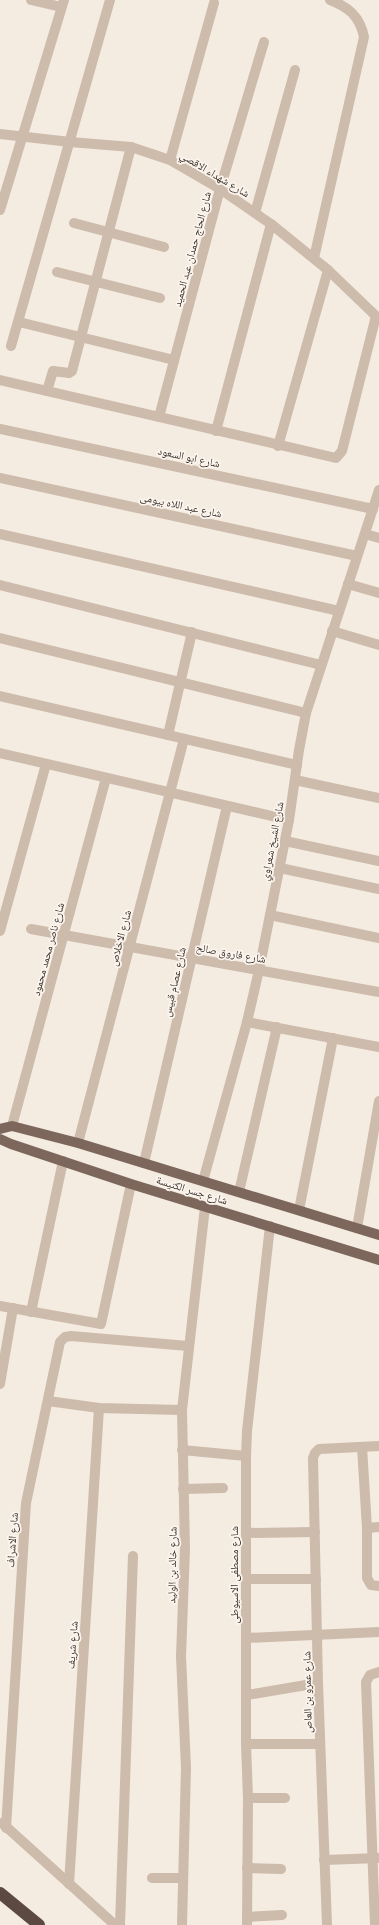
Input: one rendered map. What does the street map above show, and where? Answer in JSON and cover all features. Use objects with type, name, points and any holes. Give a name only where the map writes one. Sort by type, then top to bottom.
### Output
[{"type":"highway","points":[[0,1893],[39,1925]]},
{"type":"main road","name":"شارع جسر الكنيسة","points":[[0,1129],[12,1126],[78,1143],[379,1235]]},
{"type":"main road","name":"شارع جسر الكنيسة","points":[[0,1139],[131,1184],[379,1260]]},
{"type":"street","points":[[0,210],[62,3],[30,0]]},
{"type":"street","points":[[11,346],[110,0]]},
{"type":"street","points":[[314,258],[364,38],[362,29],[353,13],[346,7],[330,0]]},
{"type":"street","points":[[170,160],[214,3]]},
{"type":"street","name":"شارع الحاج حمدان عبد الحميد","points":[[159,417],[220,189],[264,42]]},
{"type":"street","points":[[254,212],[295,70]]},
{"type":"street","name":"شارع شهداء الاقصي","points":[[0,134],[132,147],[170,160],[220,189],[271,224],[328,270],[377,317]]},
{"type":"street","points":[[47,391],[53,371],[69,373],[72,371],[132,147]]},
{"type":"street","points":[[74,223],[164,247]]},
{"type":"street","points":[[216,431],[271,224]]},
{"type":"street","points":[[278,446],[328,270]]},
{"type":"street","points":[[57,272],[160,298]]},
{"type":"street","points":[[0,380],[333,459],[339,457],[377,317]]},
{"type":"street","points":[[19,322],[174,360]]},
{"type":"street","name":"شارع ابو السعود","points":[[0,429],[373,509]]},
{"type":"street","name":"شارع عبد اللاه بيومى","points":[[0,478],[357,556]]},
{"type":"street","name":"شارع الشيخ شعراوي","points":[[203,1181],[247,1022],[259,970],[289,820],[306,712],[379,490]]},
{"type":"street","points":[[0,534],[339,611]]},
{"type":"street","points":[[364,534],[379,538]]},
{"type":"street","points":[[348,584],[379,593]]},
{"type":"street","points":[[0,585],[321,665]]},
{"type":"street","points":[[332,631],[379,645]]},
{"type":"street","points":[[168,735],[192,632]]},
{"type":"street","points":[[0,638],[306,712]]},
{"type":"street","points":[[0,696],[297,765]]},
{"type":"street","name":"شارع الاخلاص","points":[[78,1143],[184,738]]},
{"type":"street","points":[[0,753],[289,820]]},
{"type":"street","points":[[0,931],[46,764]]},
{"type":"street","name":"شارع ناصر محمد محمود","points":[[12,1126],[106,778]]},
{"type":"street","points":[[295,780],[379,798]]},
{"type":"street","name":"شارع عصام قبيس","points":[[144,1163],[227,806]]},
{"type":"street","points":[[285,841],[379,861]]},
{"type":"street","points":[[280,868],[379,889]]},
{"type":"street","points":[[270,915],[379,938]]},
{"type":"street","name":"شارع فاروق صالح","points":[[31,929],[379,992]]},
{"type":"street","points":[[247,1022],[379,1047]]},
{"type":"street","points":[[239,1192],[277,1027]]},
{"type":"street","points":[[299,1210],[333,1038]]},
{"type":"street","points":[[357,1228],[379,1101]]},
{"type":"street","points":[[31,1312],[63,1161]]},
{"type":"street","points":[[0,1306],[100,1324],[103,1321],[131,1184]]},
{"type":"street","name":"شارع خالد بن الوليد","points":[[182,1925],[186,1768],[182,1656],[185,1549],[182,1410],[188,1346],[205,1206]]},
{"type":"street","name":"شارع مصطفى الاسيوطى","points":[[247,1921],[248,1798],[246,1744],[246,1456],[247,1431],[270,1226]]},
{"type":"street","points":[[0,1384],[13,1308]]},
{"type":"street","name":"شارع الاشراف","points":[[3,1824],[26,1503],[60,1342],[65,1337],[71,1336],[188,1346]]},
{"type":"street","points":[[48,1401],[99,1408],[182,1410]]},
{"type":"street","name":"شارع شريف","points":[[69,1884],[99,1408]]},
{"type":"street","points":[[377,1586],[367,1578],[367,1528],[362,1447],[379,1446]]},
{"type":"street","name":"شارع عمرو بن العاص","points":[[327,1925],[318,1683],[314,1458],[315,1453],[319,1449],[362,1447]]},
{"type":"street","points":[[182,1450],[246,1456]]},
{"type":"street","points":[[183,1489],[223,1488]]},
{"type":"street","points":[[367,1528],[379,1527]]},
{"type":"street","points":[[246,1533],[315,1532]]},
{"type":"street","points":[[120,1925],[133,1556]]},
{"type":"street","points":[[246,1579],[316,1579]]},
{"type":"street","points":[[246,1638],[318,1636],[379,1632]]},
{"type":"street","points":[[376,1925],[376,1858],[366,1682],[370,1675],[379,1672]]},
{"type":"street","points":[[247,1695],[318,1683]]},
{"type":"street","points":[[246,1744],[320,1744]]},
{"type":"street","points":[[248,1798],[285,1798]]},
{"type":"street","points":[[3,1824],[115,1925]]},
{"type":"street","points":[[324,1860],[376,1858]]},
{"type":"street","points":[[248,1868],[280,1868]]},
{"type":"street","points":[[152,1878],[182,1878]]},
{"type":"street","points":[[247,1921],[282,1915]]}]
